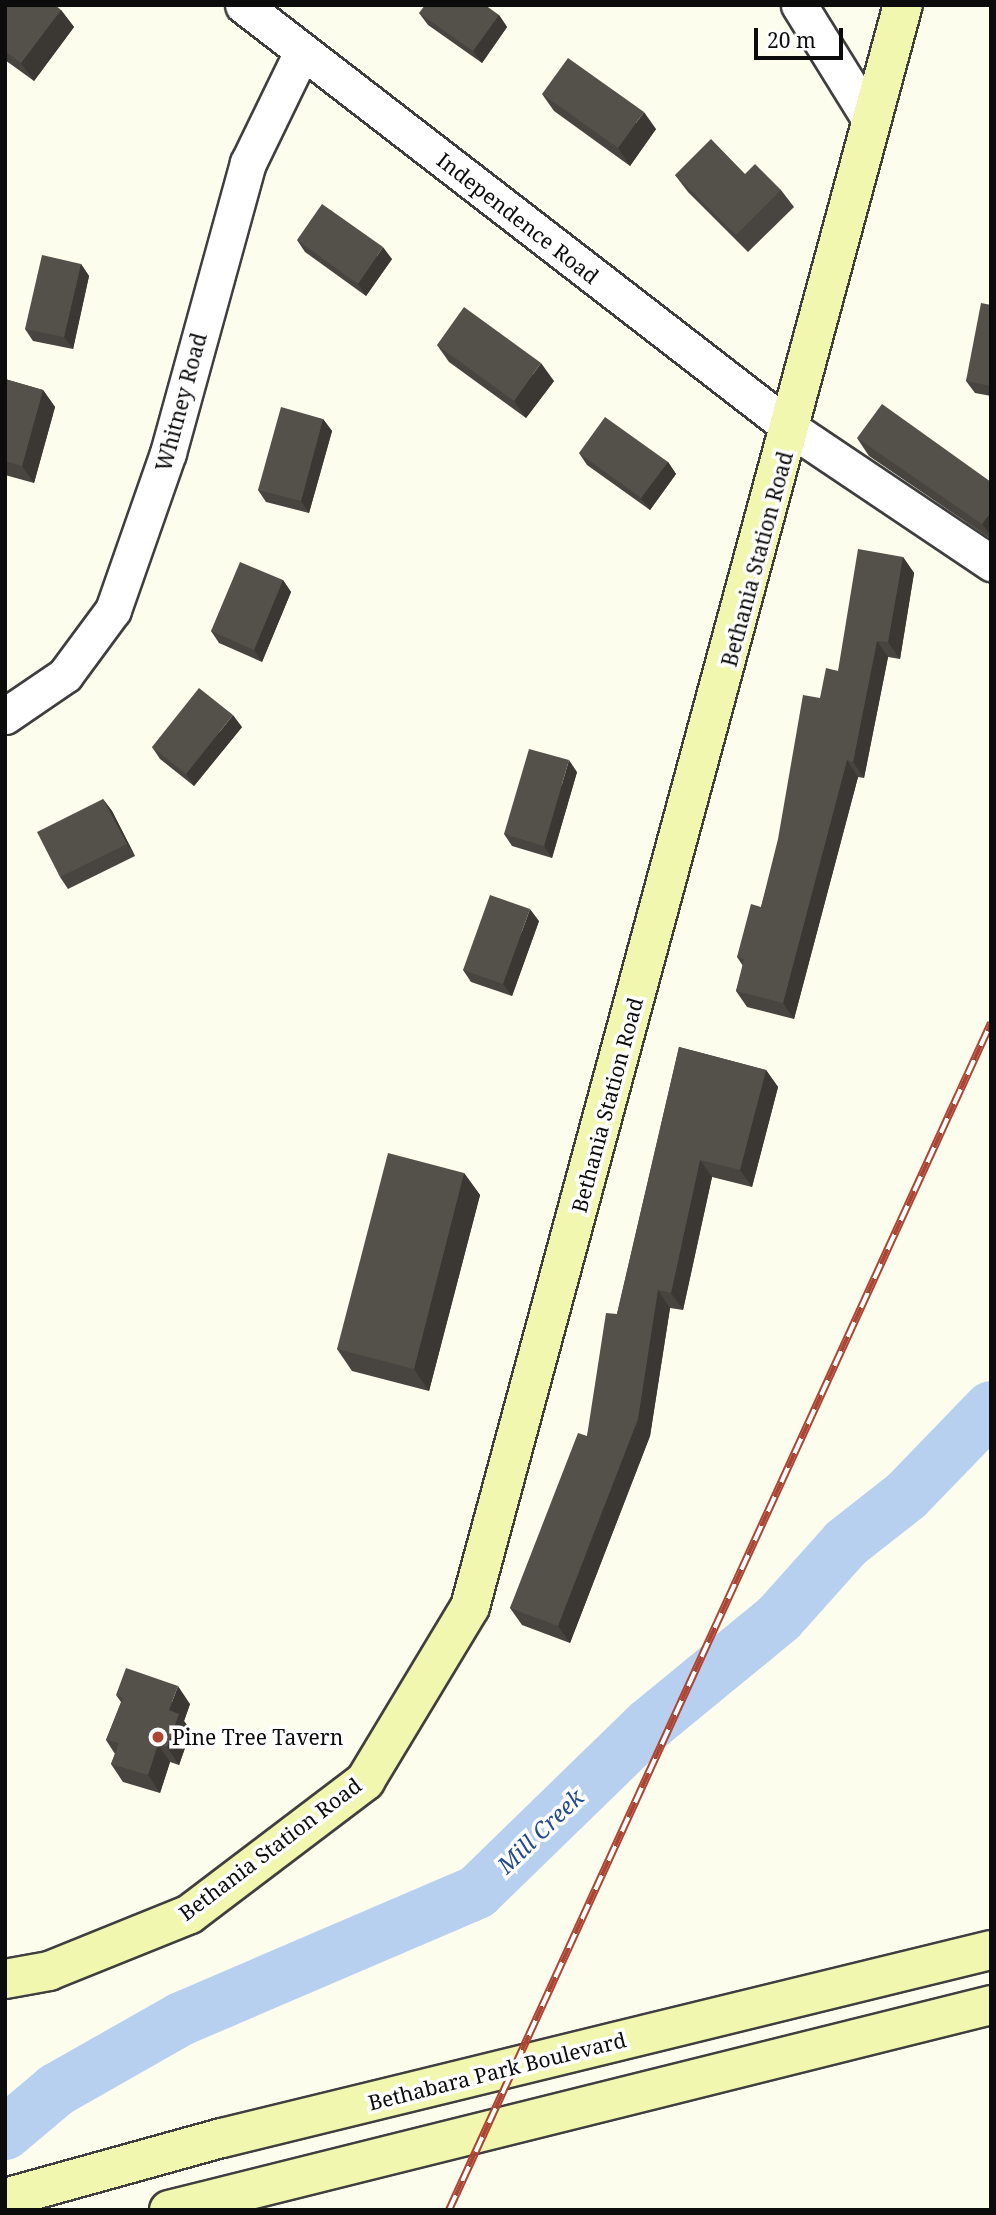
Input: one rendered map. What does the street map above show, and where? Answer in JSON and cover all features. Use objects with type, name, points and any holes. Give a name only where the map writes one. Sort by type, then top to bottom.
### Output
[{"type":"street","name":"Independence Road","points":[[243,5],[793,430],[991,563]]},
{"type":"street","points":[[799,5],[869,118]]},
{"type":"street","name":"Bethania Station Road","points":[[5,1979],[49,1971],[190,1914],[365,1781],[470,1607],[793,430],[869,118],[903,5]]},
{"type":"street","name":"Whitney Road","points":[[5,716],[65,675],[113,610],[168,453],[248,163],[302,52]]},
{"type":"street","name":"Bethabara Park Boulevard","points":[[5,2197],[76,2175],[222,2138],[991,1950]]},
{"type":"street","points":[[169,2210],[235,2200],[991,2005]]},
{"type":"street","points":[[222,2138],[235,2200]]},
{"type":"building","points":[[5,5],[55,5],[61,10],[21,63],[5,51]]},
{"type":"building","points":[[425,5],[485,5],[499,15],[473,51],[419,13]]},
{"type":"building","points":[[568,58],[644,112],[618,148],[542,94]]},
{"type":"building","points":[[711,139],[745,174],[755,164],[781,190],[736,235],[675,175]]},
{"type":"building","points":[[322,204],[383,247],[358,284],[297,240]]},
{"type":"building","points":[[42,255],[81,264],[64,337],[25,329]]},
{"type":"building","points":[[981,303],[991,305],[991,386],[966,381]]},
{"type":"building","points":[[464,307],[541,363],[514,401],[437,345]]},
{"type":"building","points":[[5,379],[43,390],[22,466],[5,461]]},
{"type":"building","points":[[882,404],[991,482],[991,512],[982,524],[857,438]]},
{"type":"building","points":[[281,407],[323,419],[301,501],[258,490]]},
{"type":"building","points":[[605,417],[668,462],[641,498],[579,453]]},
{"type":"building","points":[[858,549],[903,557],[888,642],[877,641],[853,762],[847,760],[783,1003],[736,991],[744,959],[737,957],[751,904],[761,907],[778,839],[803,695],[820,698],[826,668],[838,671]]},
{"type":"building","points":[[240,562],[283,580],[254,650],[211,631]]},
{"type":"building","points":[[199,688],[233,715],[186,774],[152,747]]},
{"type":"building","points":[[529,749],[569,760],[544,846],[504,834]]},
{"type":"building","points":[[103,799],[127,844],[60,877],[37,832]]},
{"type":"building","points":[[490,895],[530,909],[503,984],[463,970]]},
{"type":"building","points":[[679,1047],[766,1070],[740,1170],[700,1160],[671,1293],[658,1290],[638,1419],[558,1626],[510,1608],[578,1433],[587,1436],[606,1313],[617,1314]]},
{"type":"building","points":[[388,1153],[464,1173],[414,1369],[337,1349]]},
{"type":"building","name":"Pine Tree Tavern","points":[[126,1668],[178,1686],[169,1710],[179,1714],[167,1747],[158,1744],[148,1775],[111,1764],[119,1743],[106,1740],[123,1698],[116,1695]]},
{"type":"waterway","name":"Mill Creek","points":[[5,2133],[56,2090],[181,2019],[477,1892],[650,1724],[779,1618],[846,1543],[906,1496],[991,1408]]},
{"type":"railway","points":[[449,2210],[991,1023]]},
{"type":"place","name":"Pine Tree Tavern","points":[[158,1737]]}]
